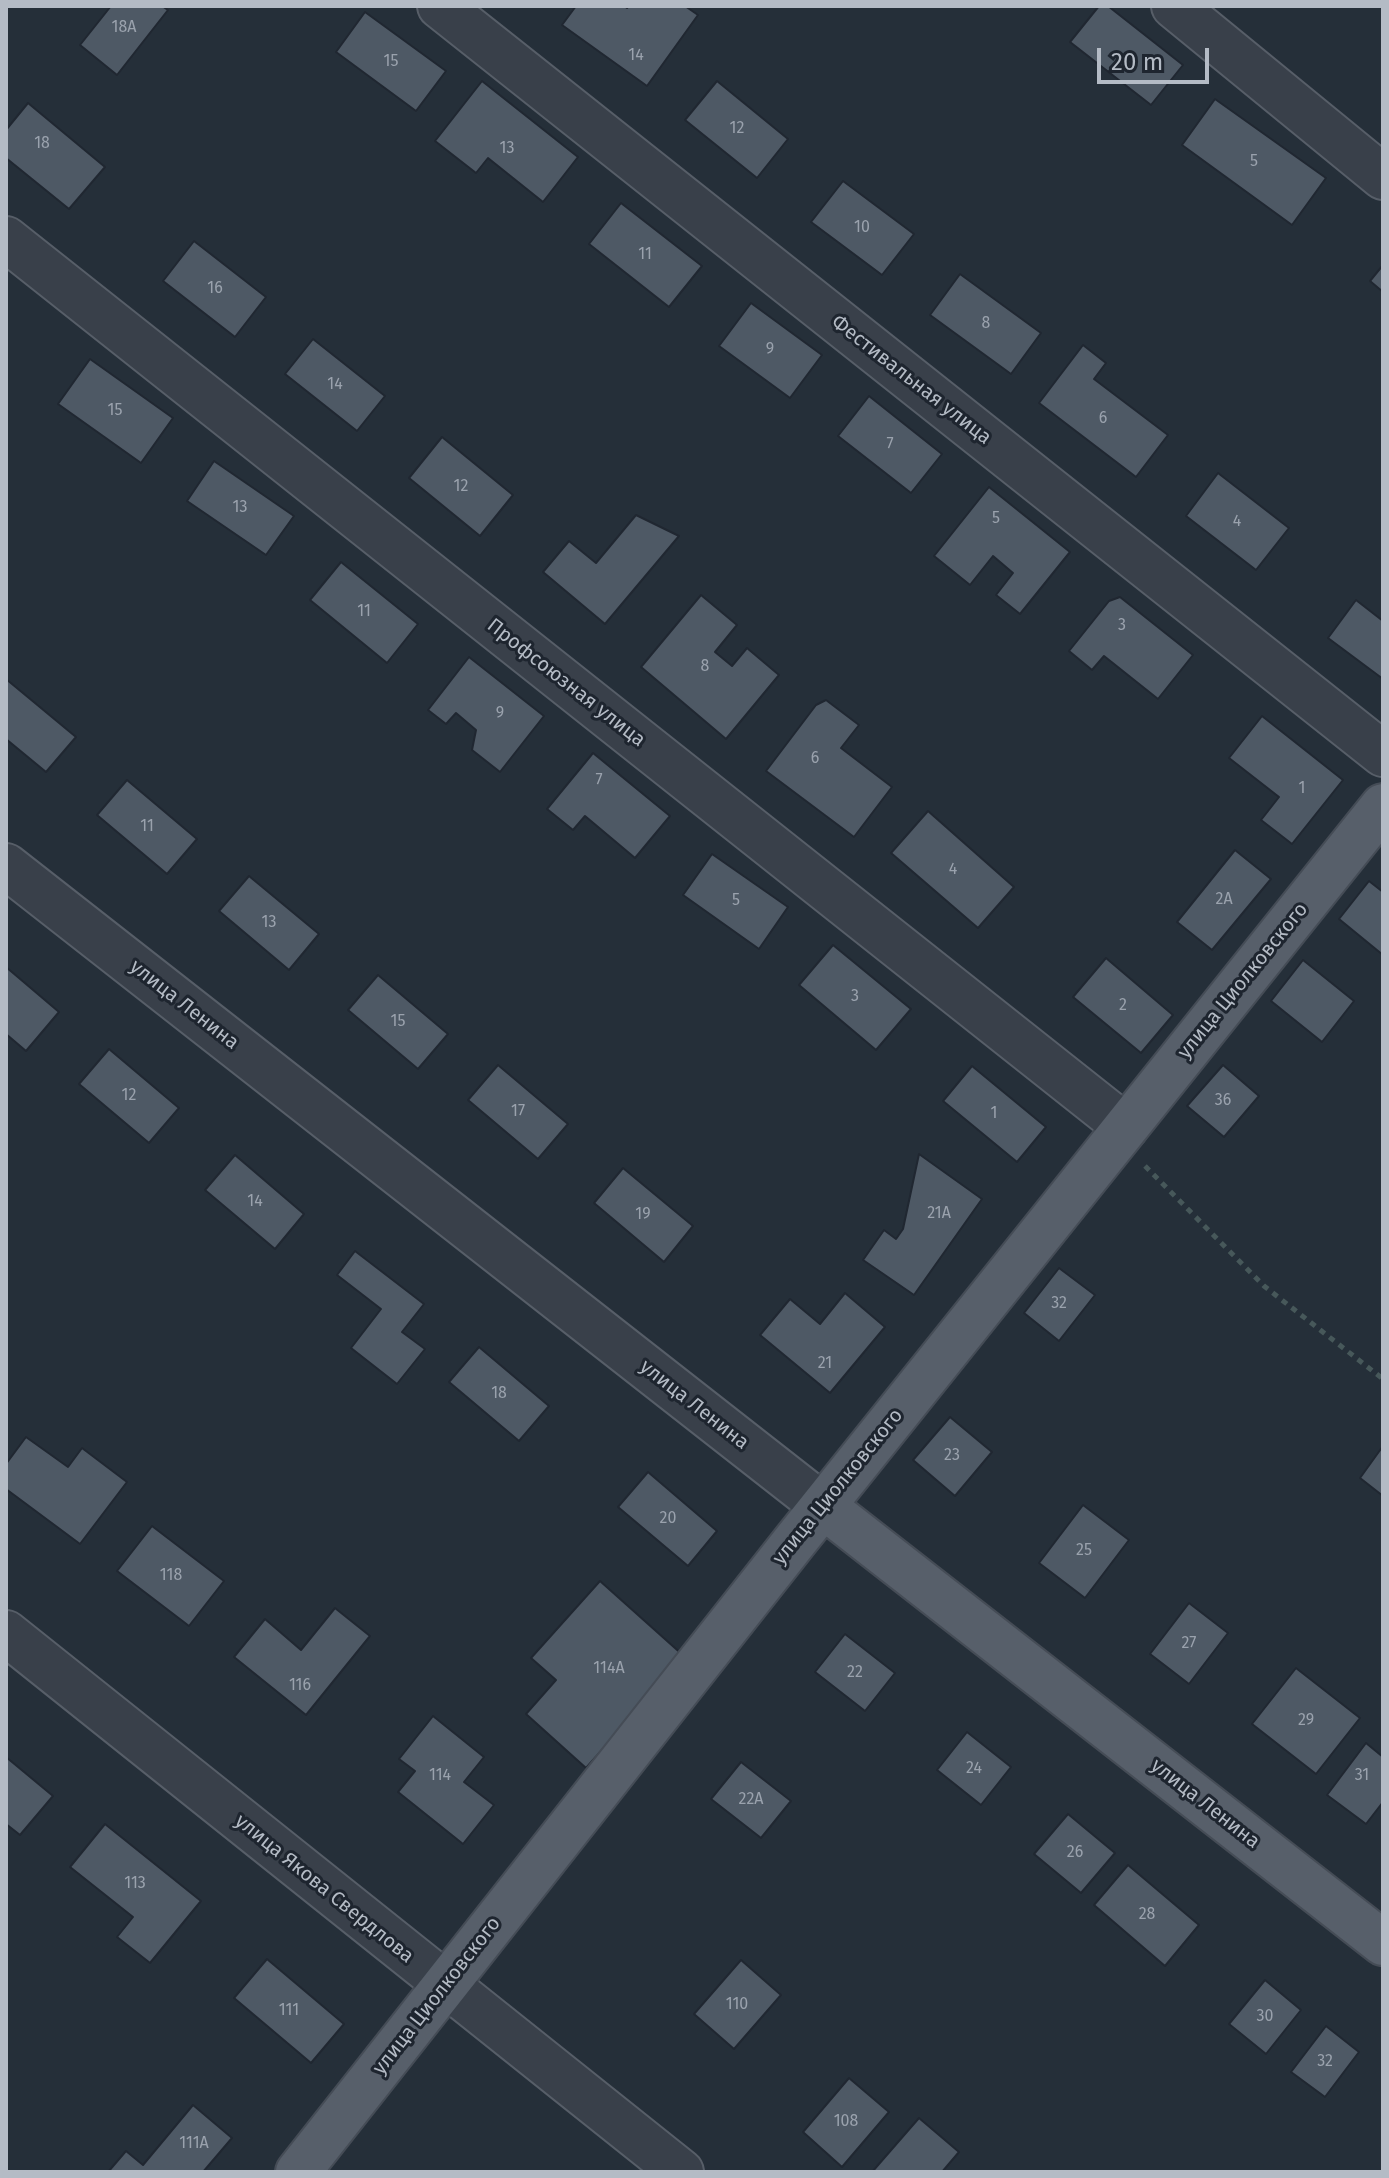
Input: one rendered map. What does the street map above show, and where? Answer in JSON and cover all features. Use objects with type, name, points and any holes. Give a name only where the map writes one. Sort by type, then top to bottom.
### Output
[{"type":"main road","name":"улица Циолковского","points":[[298,2172],[823,1506],[1383,806]]},
{"type":"main road","name":"улица Ленина","points":[[823,1506],[1383,1943]]},
{"type":"street","name":"Фестивальная улица","points":[[440,6],[1383,754]]},
{"type":"street","points":[[1174,6],[1383,177]]},
{"type":"street","name":"Профсоюзная улица","points":[[6,239],[1126,1127]]},
{"type":"street","name":"улица Ленина","points":[[6,866],[823,1506]]},
{"type":"street","name":"улица Якова Свердлова","points":[[6,1633],[681,2172]]},
{"type":"path","points":[[1126,1127],[1132,1154],[1264,1286],[1383,1379]]},
{"type":"building","points":[[111,6],[162,6],[168,10],[117,75],[80,45]]},
{"type":"building","points":[[576,6],[685,6],[698,15],[647,86],[562,25]]},
{"type":"building","points":[[1099,6],[1108,6],[1183,65],[1151,105],[1070,42]]},
{"type":"building","points":[[365,12],[446,71],[416,111],[336,52]]},
{"type":"building","points":[[482,81],[578,157],[543,202],[488,158],[476,173],[435,141]]},
{"type":"building","points":[[717,81],[788,139],[757,178],[685,120]]},
{"type":"building","points":[[1215,99],[1326,178],[1292,225],[1182,145]]},
{"type":"building","points":[[28,103],[105,167],[69,209],[6,158],[6,130]]},
{"type":"building","points":[[843,181],[914,234],[882,275],[811,222]]},
{"type":"building","points":[[621,203],[702,266],[669,307],[589,244]]},
{"type":"building","points":[[194,241],[266,297],[235,337],[163,281]]},
{"type":"building","points":[[1383,265],[1383,292],[1370,281]]},
{"type":"building","points":[[960,274],[1041,333],[1011,374],[930,315]]},
{"type":"building","points":[[751,303],[822,355],[790,398],[719,346]]},
{"type":"building","points":[[313,339],[385,396],[357,431],[285,374]]},
{"type":"building","points":[[1083,345],[1106,363],[1094,379],[1168,435],[1136,477],[1039,403]]},
{"type":"building","points":[[90,359],[173,418],[141,463],[58,404]]},
{"type":"building","points":[[869,396],[942,454],[911,493],[838,436]]},
{"type":"building","points":[[442,437],[513,495],[480,536],[409,478]]},
{"type":"building","points":[[214,461],[294,516],[266,555],[187,501]]},
{"type":"building","points":[[1218,473],[1289,528],[1256,570],[1186,516]]},
{"type":"building","points":[[989,487],[1070,552],[1020,614],[996,595],[1013,573],[993,556],[970,585],[934,556]]},
{"type":"building","points":[[636,515],[679,536],[605,624],[543,572],[569,541],[596,563]]},
{"type":"building","points":[[341,562],[418,624],[387,663],[310,600]]},
{"type":"building","points":[[701,595],[737,625],[715,652],[732,666],[747,648],[779,675],[726,739],[641,667]]},
{"type":"building","points":[[1120,597],[1193,655],[1158,699],[1104,656],[1092,670],[1069,651],[1109,601]]},
{"type":"building","points":[[1356,600],[1383,621],[1383,679],[1328,638]]},
{"type":"building","points":[[469,657],[544,716],[500,772],[472,750],[476,730],[456,713],[446,724],[428,710]]},
{"type":"building","points":[[6,679],[76,737],[46,772],[6,739]]},
{"type":"building","points":[[826,700],[859,725],[841,748],[892,787],[854,837],[766,771],[816,705]]},
{"type":"building","points":[[1262,716],[1343,780],[1292,844],[1261,820],[1279,797],[1229,758]]},
{"type":"building","points":[[593,753],[670,816],[635,858],[585,816],[573,830],[547,809]]},
{"type":"building","points":[[127,780],[197,839],[167,874],[97,815]]},
{"type":"building","points":[[928,811],[1014,887],[978,928],[891,853]]},
{"type":"building","points":[[1235,850],[1271,879],[1212,950],[1177,922]]},
{"type":"building","points":[[712,854],[788,907],[759,949],[683,895]]},
{"type":"building","points":[[249,876],[319,934],[289,970],[219,911]]},
{"type":"building","points":[[1369,881],[1383,892],[1383,955],[1339,919]]},
{"type":"building","points":[[833,945],[911,1009],[876,1050],[799,985]]},
{"type":"building","points":[[1106,958],[1173,1015],[1141,1053],[1073,997]]},
{"type":"building","points":[[1303,960],[1354,1001],[1322,1042],[1271,1001]]},
{"type":"building","points":[[6,967],[59,1012],[26,1051],[6,1034]]},
{"type":"building","points":[[378,975],[448,1034],[418,1069],[348,1010]]},
{"type":"building","points":[[109,1049],[179,1108],[149,1143],[79,1084]]},
{"type":"building","points":[[498,1065],[568,1124],[538,1159],[468,1100]]},
{"type":"building","points":[[1223,1065],[1259,1096],[1224,1137],[1187,1106]]},
{"type":"building","points":[[972,1066],[1046,1127],[1017,1162],[943,1101]]},
{"type":"building","points":[[919,1154],[982,1199],[914,1295],[863,1260],[884,1230],[896,1239],[903,1229]]},
{"type":"building","points":[[235,1155],[304,1214],[275,1249],[205,1190]]},
{"type":"building","points":[[623,1168],[693,1226],[664,1262],[594,1203]]},
{"type":"building","points":[[355,1251],[424,1304],[402,1332],[425,1349],[397,1384],[351,1348],[381,1309],[337,1275]]},
{"type":"building","points":[[1059,1268],[1095,1295],[1059,1341],[1024,1313]]},
{"type":"building","points":[[845,1293],[885,1327],[830,1393],[760,1335],[790,1299],[820,1324]]},
{"type":"building","points":[[479,1347],[549,1406],[519,1441],[449,1382]]},
{"type":"building","points":[[950,1417],[992,1452],[955,1496],[913,1460]]},
{"type":"building","points":[[26,1437],[68,1467],[82,1448],[127,1482],[80,1544],[6,1489],[6,1464]]},
{"type":"building","points":[[1383,1446],[1383,1496],[1360,1478]]},
{"type":"building","points":[[648,1472],[717,1531],[688,1566],[618,1507]]},
{"type":"building","points":[[1083,1505],[1129,1540],[1085,1598],[1039,1563]]},
{"type":"building","points":[[152,1526],[224,1581],[189,1626],[117,1571]]},
{"type":"building","points":[[600,1581],[685,1657],[586,1768],[526,1714],[556,1680],[531,1658]]},
{"type":"building","points":[[1189,1603],[1228,1633],[1189,1684],[1150,1654]]},
{"type":"building","points":[[335,1608],[370,1636],[306,1715],[234,1657],[265,1619],[301,1650]]},
{"type":"building","points":[[845,1634],[895,1673],[865,1711],[815,1672]]},
{"type":"building","points":[[1296,1668],[1360,1718],[1316,1774],[1252,1724]]},
{"type":"building","points":[[433,1716],[484,1757],[464,1782],[494,1805],[463,1844],[398,1792],[415,1771],[399,1759]]},
{"type":"building","points":[[967,1732],[1011,1767],[981,1805],[937,1770]]},
{"type":"building","points":[[1366,1743],[1383,1757],[1383,1802],[1366,1824],[1327,1795]]},
{"type":"building","points":[[6,1757],[53,1796],[20,1835],[6,1824]]},
{"type":"building","points":[[741,1762],[791,1801],[761,1838],[711,1799]]},
{"type":"building","points":[[1068,1814],[1115,1853],[1081,1893],[1034,1854]]},
{"type":"building","points":[[105,1824],[201,1901],[150,1963],[117,1937],[133,1917],[70,1867]]},
{"type":"building","points":[[1128,1865],[1199,1925],[1165,1966],[1094,1905]]},
{"type":"building","points":[[267,1959],[344,2024],[311,2063],[234,1998]]},
{"type":"building","points":[[741,1960],[781,1995],[734,2049],[694,2014]]},
{"type":"building","points":[[1265,1980],[1301,2010],[1266,2054],[1229,2024]]},
{"type":"building","points":[[1326,2026],[1359,2052],[1325,2097],[1291,2072]]},
{"type":"building","points":[[849,2078],[889,2112],[842,2167],[803,2132]]},
{"type":"building","points":[[193,2105],[232,2138],[203,2172],[108,2172],[126,2151],[143,2165]]},
{"type":"building","points":[[919,2118],[959,2152],[942,2172],[872,2172]]}]
